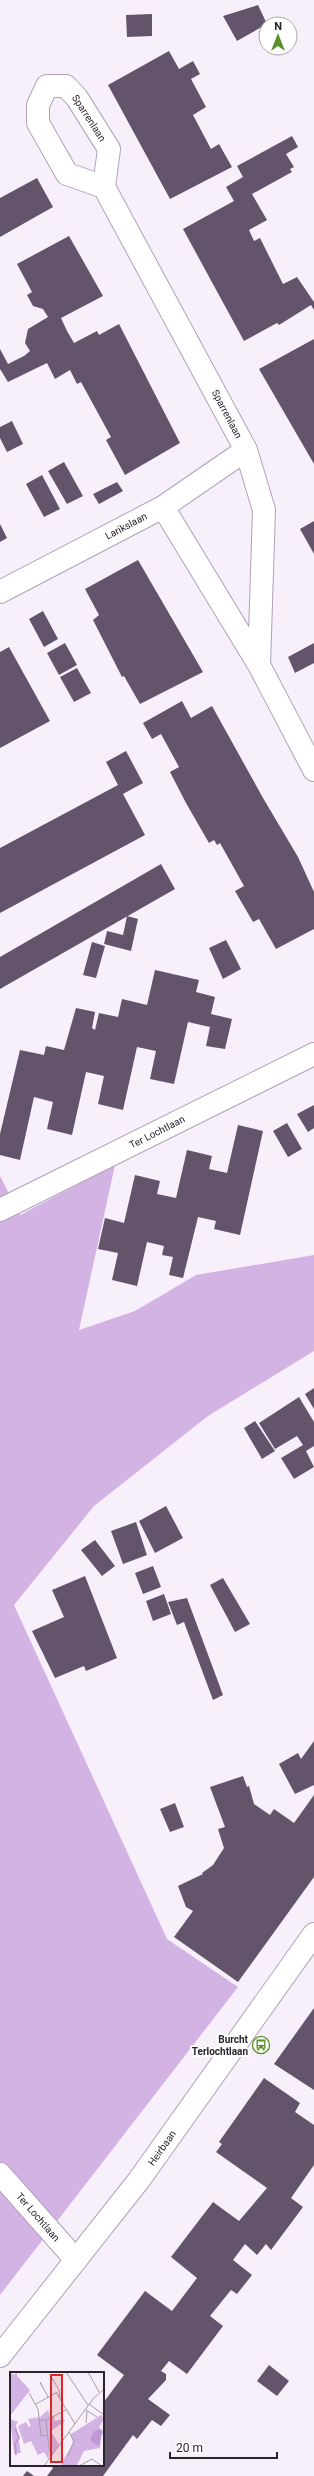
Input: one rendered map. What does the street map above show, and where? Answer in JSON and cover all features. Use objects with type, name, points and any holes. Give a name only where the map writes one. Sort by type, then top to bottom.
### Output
[{"type":"street","name":"Sparrenlaan","points":[[104,187],[246,450],[264,510],[259,665]]},
{"type":"street","name":"Larikslaan","points":[[0,592],[163,507],[246,450]]},
{"type":"street","name":"Sparrenlaan","points":[[163,507],[259,665],[314,770]]},
{"type":"street","name":"Ter Lochtlaan","points":[[0,1210],[314,1054]]},
{"type":"street","name":"Heirbaan","points":[[0,2356],[139,2180],[314,1934]]},
{"type":"street","name":"Ter Lochtlaan","points":[[0,2174],[76,2260]]},
{"type":"shaded area","points":[[115,1165],[79,1330],[135,1311],[196,1275],[314,1255],[314,1351],[208,1416],[94,1506],[14,1605],[167,1939],[238,1987],[0,2295],[0,1176],[20,1215]]},
{"type":"building","points":[[258,5],[263,16],[258,16],[258,29],[237,41],[223,16]]},
{"type":"building","points":[[152,14],[152,36],[127,37],[126,15]]},
{"type":"building","points":[[169,51],[179,69],[193,61],[200,74],[191,79],[206,107],[193,115],[211,149],[219,144],[232,167],[170,199],[108,85]]},
{"type":"building","points":[[292,136],[298,147],[286,154],[294,167],[290,169],[292,172],[252,194],[267,220],[249,230],[254,241],[260,238],[283,284],[297,277],[314,302],[314,310],[311,305],[279,325],[277,323],[244,341],[183,229],[234,201],[226,187],[243,177],[237,166]]},
{"type":"building","points":[[37,178],[53,207],[0,237],[0,198]]},
{"type":"building","points":[[69,236],[103,296],[61,318],[67,331],[74,343],[97,331],[99,335],[119,324],[180,443],[125,475],[106,440],[111,437],[81,382],[77,384],[70,370],[55,379],[47,363],[8,382],[0,369],[0,349],[8,364],[24,356],[30,351],[25,343],[28,329],[48,317],[43,309],[33,306],[27,295],[32,292],[17,264]]},
{"type":"building","points":[[314,339],[314,464],[259,369]]},
{"type":"building","points":[[12,421],[23,444],[7,452],[0,438],[0,427]]},
{"type":"building","points":[[64,462],[83,496],[67,504],[48,471]]},
{"type":"building","points":[[42,475],[60,509],[44,517],[26,484]]},
{"type":"building","points":[[117,482],[123,491],[99,504],[93,494]]},
{"type":"building","points":[[314,521],[314,554],[300,529]]},
{"type":"building","points":[[0,524],[7,538],[0,542]]},
{"type":"building","points":[[138,560],[203,672],[140,704],[124,676],[122,677],[93,620],[99,615],[85,589]]},
{"type":"building","points":[[43,611],[58,639],[44,647],[29,619]]},
{"type":"building","points":[[65,643],[77,665],[59,675],[47,653]]},
{"type":"building","points":[[314,643],[314,663],[295,673],[288,657]]},
{"type":"building","points":[[9,647],[50,721],[0,748],[0,652]]},
{"type":"building","points":[[77,668],[91,693],[74,702],[60,677]]},
{"type":"building","points":[[182,701],[191,718],[212,706],[263,798],[298,857],[314,892],[314,929],[276,949],[259,919],[253,922],[235,891],[244,886],[220,843],[217,845],[214,840],[209,843],[186,803],[170,772],[179,767],[161,734],[152,739],[143,723]]},
{"type":"building","points":[[126,751],[143,783],[123,794],[145,835],[0,913],[0,848],[118,785],[106,762]]},
{"type":"building","points":[[161,864],[175,889],[0,989],[0,957]]},
{"type":"building","points":[[127,916],[138,919],[131,951],[104,944],[107,931],[123,935]]},
{"type":"building","points":[[226,940],[241,969],[223,979],[209,948]]},
{"type":"building","points":[[92,942],[105,946],[96,978],[83,975]]},
{"type":"building","points":[[155,970],[199,980],[196,992],[215,997],[211,1014],[232,1019],[225,1049],[206,1046],[210,1027],[188,1022],[174,1084],[150,1079],[156,1051],[137,1047],[123,1110],[98,1104],[104,1076],[86,1072],[72,1135],[47,1129],[53,1102],[34,1097],[20,1160],[0,1155],[0,1134],[20,1050],[44,1055],[46,1046],[64,1050],[76,1008],[95,1012],[92,1028],[95,1030],[99,1013],[118,1017],[122,999],[147,1005]]},
{"type":"building","points":[[314,1105],[314,1128],[308,1132],[297,1114]]},
{"type":"building","points":[[287,1123],[302,1149],[288,1157],[273,1131]]},
{"type":"building","points":[[238,1125],[263,1131],[240,1235],[214,1229],[216,1221],[198,1217],[183,1278],[169,1275],[173,1257],[162,1255],[164,1246],[147,1242],[137,1286],[112,1280],[118,1253],[98,1249],[105,1218],[124,1223],[135,1175],[160,1181],[157,1194],[176,1198],[187,1150],[212,1156],[209,1169],[227,1173]]},
{"type":"building","points":[[314,1388],[314,1409],[305,1394]]},
{"type":"building","points":[[299,1397],[314,1422],[314,1446],[306,1451],[314,1467],[294,1479],[281,1458],[303,1445],[297,1436],[275,1449],[259,1423]]},
{"type":"building","points":[[255,1421],[275,1451],[262,1459],[244,1428]]},
{"type":"building","points":[[166,1506],[183,1538],[155,1553],[139,1521]]},
{"type":"building","points":[[136,1522],[147,1555],[123,1564],[111,1531]]},
{"type":"building","points":[[95,1540],[115,1566],[102,1576],[81,1550]]},
{"type":"building","points":[[153,1566],[161,1587],[143,1594],[135,1573]]},
{"type":"building","points":[[85,1576],[117,1658],[86,1671],[84,1666],[55,1678],[32,1631],[64,1617],[52,1590]]},
{"type":"building","points":[[223,1578],[250,1624],[235,1632],[210,1585]]},
{"type":"building","points":[[164,1594],[171,1614],[153,1621],[146,1601]]},
{"type":"building","points":[[187,1598],[223,1695],[213,1700],[184,1622],[177,1625],[168,1602]]},
{"type":"building","points":[[314,1741],[314,1785],[295,1794],[279,1764],[298,1753],[301,1759]]},
{"type":"building","points":[[243,1776],[247,1787],[249,1786],[254,1804],[270,1815],[274,1809],[294,1823],[314,1795],[314,1877],[238,1982],[174,1937],[193,1911],[186,1907],[178,1886],[203,1874],[202,1873],[213,1865],[224,1848],[218,1829],[225,1827],[210,1787]]},
{"type":"building","points":[[175,1803],[184,1827],[170,1832],[160,1809]]},
{"type":"building","points":[[314,2008],[314,2090],[274,2064]]},
{"type":"building","points":[[264,2078],[300,2103],[295,2112],[314,2125],[314,2165],[291,2198],[303,2207],[271,2250],[266,2244],[257,2255],[245,2244],[233,2260],[252,2275],[237,2294],[231,2290],[210,2316],[223,2326],[187,2374],[169,2361],[161,2371],[166,2374],[166,2380],[148,2399],[170,2415],[161,2426],[152,2420],[137,2439],[133,2435],[103,2476],[47,2476],[53,2468],[50,2466],[104,2466],[104,2402],[124,2375],[97,2355],[145,2291],[172,2311],[197,2278],[171,2257],[213,2202],[239,2221],[267,2188],[216,2152],[222,2144],[219,2142]]},
{"type":"building","points":[[269,2365],[289,2381],[277,2396],[257,2381]]},
{"type":"building","points":[[27,2471],[34,2476],[23,2476]]},
{"type":"place","name":"Burcht Terlochtlaan","points":[[261,2045]]}]
